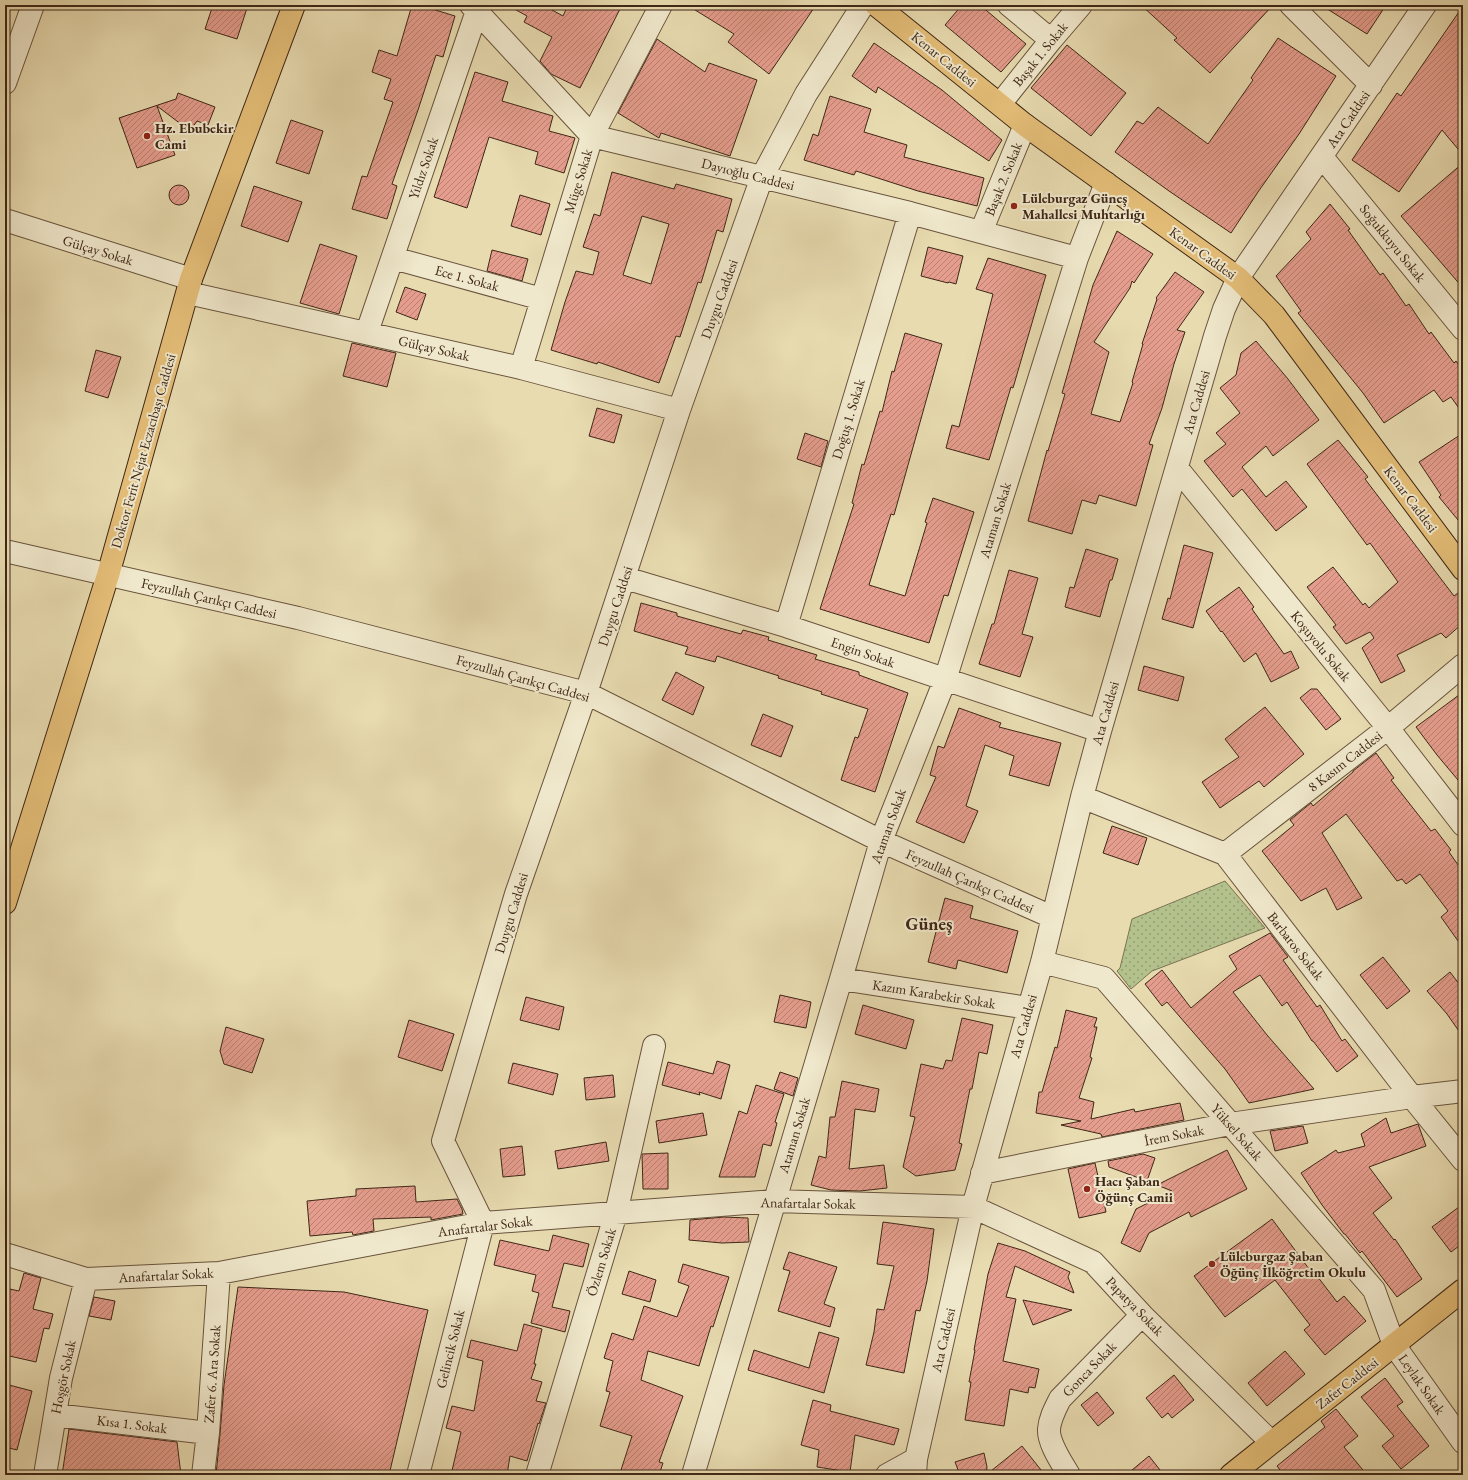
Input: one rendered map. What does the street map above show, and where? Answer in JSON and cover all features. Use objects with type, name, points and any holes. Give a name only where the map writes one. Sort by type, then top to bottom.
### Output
[{"type":"main road","name":"Doktor Ferit Nejat Eczacıbaşı Caddesi","points":[[5,902],[108,574],[190,286],[294,5]]},
{"type":"main road","name":"Kenar Caddesi","points":[[876,5],[1000,104],[1025,126],[1238,278],[1274,316],[1463,569]]},
{"type":"main road","name":"Zafer Caddesi","points":[[1240,1472],[1271,1442],[1463,1290]]},
{"type":"street","points":[[5,83],[33,5]]},
{"type":"street","name":"Müge Sokak","points":[[521,368],[592,136],[660,5]]},
{"type":"street","name":"Duygu Caddesi","points":[[483,1223],[443,1141],[516,894],[625,578],[679,410],[762,177],[806,94],[863,5]]},
{"type":"street","points":[[1009,5],[1051,40]]},
{"type":"street","name":"Başak 1. Sokak","points":[[1000,104],[1081,5]]},
{"type":"street","points":[[1290,5],[1371,85]]},
{"type":"street","name":"Ata Caddesi","points":[[915,1467],[973,1207],[1042,962],[1082,797],[1224,309],[1238,278],[1425,5]]},
{"type":"street","points":[[476,7],[592,136]]},
{"type":"street","name":"Yıldız Sokak","points":[[367,332],[476,7]]},
{"type":"street","name":"Başak 2. Sokak","points":[[981,232],[1025,126]]},
{"type":"street","name":"Dayıoğlu Caddesi","points":[[592,136],[910,213],[1077,258]]},
{"type":"street","name":"Soğukkuyu Sokak","points":[[1322,157],[1463,329]]},
{"type":"street","name":"Ataman Sokak","points":[[693,1475],[881,841],[945,680],[1077,258],[1106,183]]},
{"type":"street","name":"Doğuş 1. Sokak","points":[[786,626],[910,213]]},
{"type":"street","name":"Gülçay Sokak","points":[[5,220],[190,286],[367,332],[521,368],[679,410]]},
{"type":"street","name":"Ece 1. Sokak","points":[[393,258],[542,299]]},
{"type":"street","name":"Koşuyolu Sokak","points":[[1177,468],[1388,728],[1463,825]]},
{"type":"street","name":"Feyzullah Çarıkçı Caddesi","points":[[5,551],[298,618],[586,693],[881,841],[1052,917]]},
{"type":"street","name":"Engin Sokak","points":[[625,578],[786,626],[1100,731]]},
{"type":"street","name":"8 Kasım Caddesi","points":[[1225,854],[1388,728],[1463,665]]},
{"type":"street","points":[[1082,797],[1225,854]]},
{"type":"street","name":"Barbaros Sokak","points":[[1225,854],[1412,1097],[1463,1160]]},
{"type":"street","name":"Yüksel Sokak","points":[[1042,962],[1104,978],[1374,1290],[1394,1345]]},
{"type":"street","name":"Kazım Karabekir Sokak","points":[[841,979],[1028,1008]]},
{"type":"street","name":"Özlem Sokak","points":[[537,1475],[616,1213],[654,1046]]},
{"type":"street","name":"İrem Sokak","points":[[982,1173],[1230,1124],[1412,1097],[1463,1091]]},
{"type":"street","name":"Anafartalar Sokak","points":[[5,1254],[86,1279],[218,1273],[483,1223],[774,1201],[973,1207]]},
{"type":"street","name":"Papatya Sokak","points":[[973,1207],[1093,1262],[1142,1315],[1271,1442]]},
{"type":"street","name":"Gelincik Sokak","points":[[418,1475],[483,1223]]},
{"type":"street","name":"Zafer 6. Ara Sokak","points":[[204,1475],[218,1273]]},
{"type":"street","name":"Hoşgör Sokak","points":[[45,1475],[61,1378],[86,1279]]},
{"type":"street","name":"Gonca Sokak","points":[[1069,1475],[1060,1461],[1053,1445],[1049,1430],[1052,1415],[1060,1400],[1142,1315]]},
{"type":"street","name":"Leylak Sokak","points":[[1394,1345],[1463,1442]]},
{"type":"street","name":"Kısa 1. Sokak","points":[[55,1416],[208,1433]]},
{"type":"street","points":[[887,1475],[915,1467]]},
{"type":"green space","points":[[1225,881],[1265,928],[1152,971],[1131,989],[1117,971],[1120,968],[1132,919]]},
{"type":"building","points":[[213,5],[248,5],[237,39],[205,29]]},
{"type":"building","points":[[412,5],[419,5],[455,16],[443,57],[436,55],[392,184],[397,186],[387,219],[352,209],[362,176],[367,177],[393,102],[384,99],[391,79],[372,72],[379,50],[397,56]]},
{"type":"building","points":[[507,5],[543,5],[563,16],[568,5],[622,5],[580,88],[551,74],[540,61],[552,37],[524,22],[527,16]]},
{"type":"building","points":[[687,5],[816,5],[769,74],[728,42],[734,34]]},
{"type":"building","points":[[962,5],[980,5],[1026,44],[1001,72],[945,25]]},
{"type":"building","points":[[1141,5],[1273,5],[1210,73],[1174,40],[1177,38]]},
{"type":"building","points":[[1321,5],[1386,5],[1367,34]]},
{"type":"building","points":[[1463,6],[1463,155],[1442,130],[1399,192],[1352,160],[1397,93],[1401,96]]},
{"type":"building","points":[[1278,38],[1336,76],[1299,134],[1231,233],[1115,152],[1137,121],[1143,124],[1158,107],[1208,144],[1253,80],[1251,78]]},
{"type":"building","points":[[657,39],[705,72],[709,63],[757,80],[730,156],[661,133],[659,138],[618,113]]},
{"type":"building","points":[[874,43],[942,90],[1002,140],[989,161],[878,87],[876,93],[852,76]]},
{"type":"building","points":[[1067,45],[1126,93],[1091,136],[1031,88]]},
{"type":"building","points":[[475,72],[508,82],[502,101],[553,116],[549,131],[575,138],[564,173],[535,164],[538,152],[489,137],[467,208],[434,197]]},
{"type":"building","name":"Hz. Ebubekir Cami","points":[[178,93],[215,107],[208,125],[197,121],[190,131],[157,106],[175,155],[137,168],[119,118],[176,99]]},
{"type":"building","points":[[830,96],[871,109],[864,132],[907,145],[904,157],[984,178],[977,206],[918,191],[856,171],[854,175],[804,160],[813,134],[818,136]]},
{"type":"building","points":[[291,120],[323,131],[309,174],[276,163]]},
{"type":"building","points":[[1463,163],[1463,288],[1401,216]]},
{"type":"building","points":[[612,172],[674,189],[676,184],[732,199],[723,232],[717,230],[701,283],[698,282],[680,337],[676,336],[659,383],[598,362],[597,364],[551,350],[576,271],[593,275],[599,252],[583,247],[594,214],[600,216]],"holes":[[[642,216],[669,224],[651,284],[623,275]]]},
{"type":"building","points":[[179,185],[186,188],[189,195],[186,202],[179,205],[172,202],[169,195],[172,188]]},
{"type":"building","points":[[254,186],[302,202],[288,242],[241,226]]},
{"type":"building","points":[[520,195],[550,204],[541,235],[511,226]]},
{"type":"building","points":[[1330,204],[1350,229],[1348,230],[1380,275],[1383,273],[1406,306],[1409,304],[1429,334],[1431,332],[1454,363],[1456,361],[1463,371],[1463,414],[1451,397],[1443,402],[1434,390],[1384,423],[1363,393],[1298,313],[1301,311],[1276,276],[1311,239],[1306,232]]},
{"type":"building","points":[[1117,231],[1153,254],[1134,283],[1132,281],[1130,288],[1094,342],[1109,352],[1091,414],[1120,422],[1133,383],[1142,344],[1157,299],[1156,298],[1175,272],[1204,292],[1177,330],[1185,332],[1174,364],[1162,408],[1149,444],[1153,445],[1136,506],[1099,495],[1096,504],[1082,500],[1072,534],[1028,521],[1047,450],[1048,451],[1065,394],[1062,393],[1093,285]]},
{"type":"building","points":[[320,244],[357,256],[339,314],[300,303]]},
{"type":"building","points":[[928,247],[963,256],[956,284],[921,276]]},
{"type":"building","points":[[492,250],[528,259],[522,281],[487,271]]},
{"type":"building","points":[[988,258],[1046,275],[1013,388],[1011,387],[989,460],[946,448],[952,425],[959,427],[993,294],[976,289]]},
{"type":"building","points":[[405,287],[426,294],[417,320],[396,312]]},
{"type":"building","points":[[905,333],[942,344],[894,515],[891,514],[869,585],[905,596],[933,498],[974,512],[948,596],[944,595],[929,643],[820,609],[854,504],[852,503],[862,464],[864,465],[880,411],[882,412],[892,371],[894,372]]},
{"type":"building","points":[[1256,341],[1288,379],[1319,420],[1273,456],[1266,446],[1242,467],[1266,497],[1286,481],[1307,507],[1276,531],[1242,489],[1233,497],[1204,461],[1226,444],[1216,433],[1240,413],[1220,388],[1236,375],[1241,353]]},
{"type":"building","points":[[352,343],[396,353],[387,387],[343,376]]},
{"type":"building","points":[[96,350],[121,357],[108,398],[85,391]]},
{"type":"building","points":[[597,408],[622,415],[614,443],[589,436]]},
{"type":"building","points":[[805,433],[828,441],[821,467],[797,459]]},
{"type":"building","points":[[1463,433],[1463,526],[1439,497],[1441,495],[1419,462]]},
{"type":"building","points":[[1338,440],[1368,477],[1365,479],[1454,596],[1463,589],[1463,623],[1446,638],[1441,633],[1397,655],[1405,671],[1381,683],[1362,648],[1374,638],[1370,632],[1346,644],[1333,627],[1336,625],[1307,587],[1333,567],[1363,605],[1365,603],[1369,608],[1398,582],[1370,543],[1367,545],[1307,464]]},
{"type":"building","points":[[1184,545],[1213,553],[1193,628],[1162,619],[1168,598],[1170,599]]},
{"type":"building","points":[[1086,549],[1118,559],[1112,580],[1110,580],[1100,617],[1065,607],[1070,587],[1074,588]]},
{"type":"building","points":[[1009,570],[1038,578],[1022,634],[1033,637],[1020,677],[979,664],[992,624],[994,624]]},
{"type":"building","points":[[1239,587],[1254,607],[1252,609],[1284,654],[1291,651],[1299,668],[1271,682],[1256,653],[1244,662],[1222,631],[1221,632],[1206,611]]},
{"type":"building","points":[[641,603],[677,613],[677,616],[741,634],[743,630],[769,637],[768,640],[817,655],[815,659],[859,672],[859,675],[908,693],[875,792],[841,780],[855,737],[858,738],[868,709],[821,694],[822,692],[778,678],[779,676],[717,656],[715,662],[685,654],[688,647],[634,631]]},
{"type":"building","points":[[1144,666],[1184,677],[1178,701],[1138,690]]},
{"type":"building","points":[[676,672],[704,687],[693,715],[662,700]]},
{"type":"building","points":[[1311,689],[1317,689],[1341,719],[1326,730],[1300,698]]},
{"type":"building","points":[[1463,692],[1463,786],[1416,727]]},
{"type":"building","points":[[1265,707],[1304,754],[1264,787],[1259,781],[1220,808],[1202,782],[1239,757],[1225,739]]},
{"type":"building","points":[[959,708],[1001,723],[999,727],[1061,743],[1049,786],[1009,775],[1014,756],[985,745],[966,806],[978,811],[964,843],[916,822],[936,777],[930,775],[938,746],[944,748]]},
{"type":"building","points":[[763,714],[793,726],[781,757],[751,745]]},
{"type":"building","points":[[1376,753],[1394,778],[1391,780],[1431,831],[1435,829],[1451,850],[1449,852],[1463,872],[1463,948],[1441,917],[1448,911],[1420,874],[1406,884],[1402,879],[1397,881],[1346,814],[1322,833],[1362,898],[1337,910],[1326,888],[1301,901],[1262,851],[1294,825],[1290,820],[1311,803],[1313,806]]},
{"type":"building","points":[[1112,826],[1147,838],[1138,865],[1103,853]]},
{"type":"building","points":[[945,898],[973,906],[970,918],[1018,931],[1007,973],[958,960],[956,969],[928,962]]},
{"type":"building","points":[[1270,933],[1288,957],[1283,960],[1317,1007],[1320,1005],[1342,1041],[1345,1039],[1358,1056],[1337,1072],[1312,1041],[1287,1002],[1282,1006],[1260,975],[1233,992],[1267,1035],[1314,1089],[1249,1103],[1225,1069],[1167,1002],[1162,1006],[1145,984],[1162,970],[1191,1008],[1237,969],[1229,956]]},
{"type":"building","points":[[1383,957],[1410,991],[1387,1009],[1360,975]]},
{"type":"building","points":[[1450,972],[1463,989],[1463,1037],[1447,1014],[1427,991]]},
{"type":"building","points":[[780,995],[811,1002],[806,1028],[774,1022]]},
{"type":"building","points":[[526,997],[564,1007],[559,1030],[520,1020]]},
{"type":"building","points":[[863,1005],[914,1020],[906,1049],[855,1034]]},
{"type":"building","points":[[1066,1010],[1097,1018],[1094,1027],[1097,1027],[1090,1057],[1092,1058],[1079,1098],[1094,1102],[1091,1119],[1134,1109],[1135,1112],[1180,1103],[1184,1120],[1102,1137],[1101,1134],[1061,1125],[1081,1121],[1036,1113],[1039,1092],[1042,1092],[1055,1047],[1057,1048]]},
{"type":"building","points":[[962,1018],[993,1025],[987,1054],[979,1052],[959,1143],[962,1144],[955,1170],[916,1176],[903,1167],[915,1117],[910,1116],[921,1064],[943,1069],[946,1060],[952,1061]]},
{"type":"building","points":[[409,1020],[454,1034],[442,1071],[398,1057]]},
{"type":"building","points":[[226,1027],[264,1039],[252,1073],[224,1064],[220,1051]]},
{"type":"building","points":[[717,1061],[730,1065],[721,1099],[699,1092],[700,1095],[662,1085],[668,1062],[713,1074]]},
{"type":"building","points":[[513,1063],[558,1074],[553,1095],[508,1083]]},
{"type":"building","points":[[780,1072],[798,1078],[793,1096],[774,1089]]},
{"type":"building","points":[[613,1075],[615,1097],[586,1100],[584,1078]]},
{"type":"building","points":[[842,1081],[879,1089],[875,1112],[855,1109],[849,1169],[884,1165],[887,1188],[860,1191],[831,1190],[811,1185],[819,1156],[826,1158],[830,1117],[835,1117]]},
{"type":"building","points":[[756,1085],[784,1094],[775,1122],[777,1123],[771,1146],[763,1144],[755,1177],[719,1177],[739,1111],[747,1114]]},
{"type":"building","points":[[703,1113],[707,1135],[659,1143],[656,1121]]},
{"type":"building","points":[[1386,1118],[1391,1133],[1418,1124],[1426,1146],[1369,1167],[1392,1198],[1373,1213],[1394,1240],[1395,1239],[1422,1279],[1397,1297],[1362,1251],[1360,1253],[1344,1234],[1322,1205],[1301,1173],[1336,1150],[1338,1153],[1365,1146],[1361,1134]]},
{"type":"building","points":[[1303,1126],[1308,1143],[1275,1151],[1270,1131]]},
{"type":"building","points":[[606,1142],[609,1161],[558,1169],[555,1151]]},
{"type":"building","points":[[522,1146],[525,1175],[503,1177],[500,1149]]},
{"type":"building","points":[[1227,1150],[1247,1189],[1191,1217],[1189,1212],[1149,1233],[1140,1252],[1121,1243],[1136,1209],[1172,1191],[1157,1185]]},
{"type":"building","points":[[668,1153],[668,1189],[643,1189],[642,1154]]},
{"type":"building","points":[[1143,1154],[1155,1158],[1147,1181],[1109,1167],[1108,1161]]},
{"type":"building","name":"Hacı Şaban Öğünç Camii","points":[[1095,1163],[1106,1212],[1079,1218],[1068,1169]]},
{"type":"building","points":[[415,1186],[416,1202],[457,1199],[463,1214],[431,1220],[431,1217],[373,1219],[374,1231],[353,1235],[352,1232],[310,1236],[307,1201],[356,1196],[356,1189]]},
{"type":"building","points":[[1463,1204],[1463,1243],[1451,1252],[1432,1227]]},
{"type":"building","points":[[724,1217],[748,1218],[749,1242],[722,1243],[689,1240],[690,1220]]},
{"type":"building","points":[[1272,1219],[1312,1273],[1314,1272],[1337,1302],[1344,1296],[1366,1321],[1325,1355],[1304,1330],[1310,1325],[1275,1280],[1225,1317],[1194,1276]]},
{"type":"building","points":[[883,1222],[934,1229],[927,1281],[920,1311],[916,1310],[904,1373],[866,1365],[874,1332],[877,1309],[884,1310],[894,1266],[877,1264]]},
{"type":"building","points":[[553,1235],[589,1244],[583,1267],[564,1263],[552,1307],[570,1311],[565,1332],[531,1323],[539,1293],[532,1291],[536,1275],[494,1265],[500,1240],[549,1251]]},
{"type":"building","points":[[998,1243],[1025,1251],[1070,1272],[1068,1277],[1074,1293],[1015,1266],[1006,1297],[1016,1299],[1003,1361],[1039,1369],[1035,1388],[1029,1387],[1028,1393],[1010,1389],[1004,1426],[965,1420],[974,1350],[988,1274]]},
{"type":"building","points":[[789,1252],[837,1267],[824,1304],[835,1308],[830,1327],[778,1311],[790,1271],[783,1269]]},
{"type":"building","points":[[683,1264],[729,1277],[713,1327],[711,1326],[699,1366],[648,1351],[641,1380],[683,1396],[659,1462],[663,1463],[659,1475],[638,1475],[621,1470],[632,1436],[600,1426],[610,1392],[606,1391],[613,1361],[604,1358],[612,1333],[633,1340],[644,1306],[677,1317],[689,1286],[678,1282]]},
{"type":"building","points":[[629,1271],[656,1280],[650,1302],[622,1294]]},
{"type":"building","points":[[24,1273],[41,1278],[33,1309],[53,1314],[49,1329],[44,1328],[36,1362],[5,1355],[5,1288],[19,1291]]},
{"type":"building","points":[[238,1287],[344,1292],[428,1310],[389,1475],[216,1475],[224,1385]]},
{"type":"building","points":[[94,1297],[115,1301],[111,1320],[89,1316]]},
{"type":"building","points":[[1023,1300],[1072,1310],[1033,1325]]},
{"type":"building","points":[[524,1324],[542,1329],[534,1364],[536,1364],[531,1379],[542,1382],[536,1401],[546,1403],[539,1424],[538,1423],[527,1461],[510,1456],[507,1475],[451,1475],[461,1432],[446,1428],[452,1406],[474,1411],[483,1361],[467,1357],[471,1340],[517,1351]]},
{"type":"building","points":[[819,1332],[839,1338],[824,1393],[748,1370],[754,1350],[809,1368]]},
{"type":"building","points":[[1285,1351],[1305,1374],[1267,1406],[1248,1383]]},
{"type":"building","points":[[1174,1375],[1194,1400],[1172,1418],[1168,1413],[1162,1418],[1146,1398]]},
{"type":"building","points":[[1385,1378],[1403,1402],[1397,1406],[1429,1446],[1401,1469],[1382,1446],[1394,1436],[1361,1397]]},
{"type":"building","points":[[9,1385],[32,1391],[17,1450],[5,1447],[5,1400]]},
{"type":"building","points":[[1097,1392],[1114,1413],[1098,1426],[1081,1405]]},
{"type":"building","points":[[813,1400],[831,1405],[830,1411],[899,1429],[894,1445],[855,1435],[850,1472],[817,1467],[819,1450],[801,1445]]},
{"type":"building","points":[[1336,1409],[1358,1436],[1344,1447],[1367,1475],[1284,1475],[1277,1466],[1325,1427],[1321,1421]]},
{"type":"building","points":[[69,1429],[177,1442],[181,1475],[62,1475]]},
{"type":"building","points":[[1022,1446],[1045,1475],[986,1475]]},
{"type":"building","points":[[984,1453],[987,1467],[986,1475],[960,1475],[955,1462]]},
{"type":"building","points":[[1149,1456],[1164,1475],[1126,1475]]},
{"type":"place","name":"Hz. Ebubekir Cami","points":[[147,136]]},
{"type":"place","name":"Lüleburgaz Güneş Mahallesi Muhtarlığı","points":[[1014,206]]},
{"type":"place","name":"Hacı Şaban Öğünç Camii","points":[[1087,1189]]},
{"type":"place","name":"Lüleburgaz Şaban Öğünç İlköğretim Okulu","points":[[1212,1264]]},
{"type":"district","name":"Güneş","points":[[929,923]]}]
